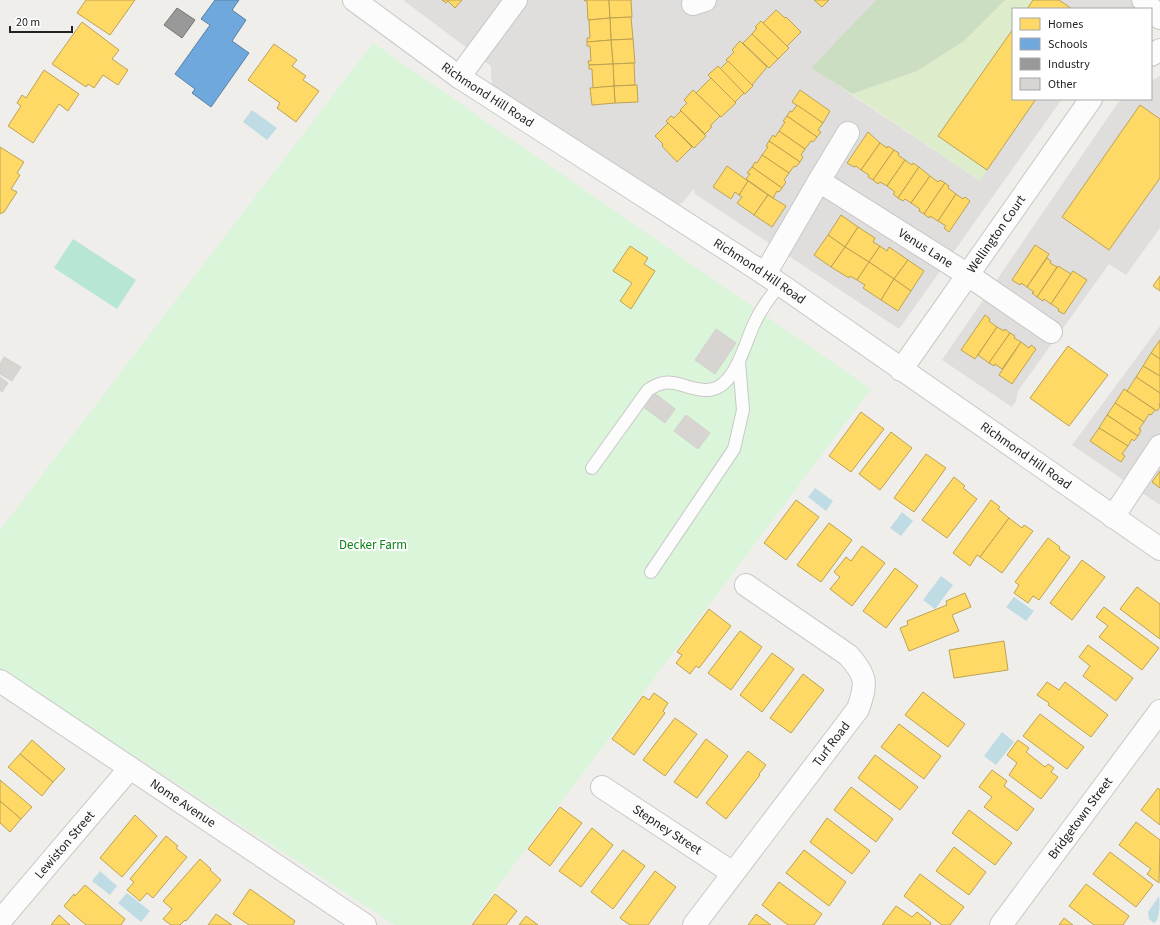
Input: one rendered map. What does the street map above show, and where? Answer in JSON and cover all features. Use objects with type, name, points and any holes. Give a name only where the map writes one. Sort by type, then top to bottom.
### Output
[{"type":"street","name":"Richmond Hill Road","points":[[354,0],[459,77],[772,279],[1160,549]]},
{"type":"street","points":[[459,77],[516,0]]},
{"type":"street","points":[[1143,0],[1151,8]]},
{"type":"street","points":[[1152,10],[1160,18]]},
{"type":"street","name":"Wellington Court","points":[[901,370],[1090,100]]},
{"type":"street","points":[[772,279],[819,180],[848,133]]},
{"type":"street","name":"Venus Lane","points":[[819,180],[968,274],[1051,332]]},
{"type":"street","points":[[1113,517],[1160,446]]},
{"type":"street","name":"Turf Road","points":[[694,925],[858,709],[863,694],[864,680],[858,666],[848,655],[746,586]]},
{"type":"street","name":"Nome Avenue","points":[[0,681],[130,768],[352,922]]},
{"type":"street","name":"Bridgetown Street","points":[[1001,925],[1160,711]]},
{"type":"street","name":"Lewiston Street","points":[[0,921],[130,768]]},
{"type":"street","name":"Stepney Street","points":[[602,787],[732,873]]},
{"type":"lane","points":[[592,468],[648,390],[657,384],[668,382],[708,390],[719,387],[727,382],[739,362],[772,279]]},
{"type":"lane","points":[[651,572],[734,449],[743,410],[739,362]]},
{"type":"shaded area","points":[[403,0],[876,0],[812,68],[980,181],[938,136],[1012,30],[1012,100],[1061,100],[899,329],[695,194],[694,189],[683,202],[677,206],[493,87],[491,66]]},
{"type":"shaded area","points":[[1033,0],[1160,0],[1160,19],[1152,10],[1152,8],[1028,8]]},
{"type":"shaded area","points":[[1160,76],[1160,228],[1126,275],[1109,264],[1018,391],[1016,401],[1012,407],[942,360],[1117,104],[1121,100],[1152,100],[1152,80]]},
{"type":"shaded area","points":[[1160,326],[1160,505],[1072,445]]},
{"type":"green space","points":[[876,0],[1005,0],[964,41],[917,71],[852,94],[811,68]]},
{"type":"green space","points":[[1005,0],[1033,0],[1028,8],[1012,8],[1012,30],[939,135],[987,170],[980,181],[852,94],[917,71],[964,41]]},
{"type":"green space","name":"Decker Farm","points":[[373,43],[871,389],[469,925],[395,925],[0,669],[0,530]]},
{"type":"green space","points":[[73,239],[136,280],[117,309],[54,268]]},
{"type":"water","points":[[252,110],[277,128],[267,140],[243,122]]},
{"type":"water","points":[[815,488],[833,501],[826,511],[808,497]]},
{"type":"water","points":[[902,512],[913,521],[901,536],[890,528]]},
{"type":"water","points":[[941,576],[953,585],[935,609],[923,600]]},
{"type":"water","points":[[1014,597],[1034,611],[1026,621],[1006,607]]},
{"type":"water","points":[[1002,732],[1014,742],[996,765],[984,756]]},
{"type":"water","points":[[100,871],[117,886],[110,895],[92,881]]},
{"type":"water","points":[[127,893],[150,911],[141,922],[118,903]]},
{"type":"water","points":[[1159,896],[1158,915],[1154,923],[1149,919],[1148,912]]},
{"type":"building: Homes","points":[[86,0],[135,0],[110,35],[77,13]]},
{"type":"building: Homes","points":[[442,0],[462,0],[455,8],[448,1],[446,3]]},
{"type":"building: Homes","points":[[584,0],[609,0],[610,18],[588,20],[587,1]]},
{"type":"building: Homes","points":[[609,0],[631,0],[632,17],[610,18]]},
{"type":"building: Homes","points":[[814,0],[829,0],[822,7]]},
{"type":"building: Homes","points":[[1033,0],[1059,0],[1071,8],[1028,8]]},
{"type":"building: Homes","points":[[776,10],[785,18],[786,17],[801,32],[787,46],[763,23]]},
{"type":"building: Homes","points":[[631,17],[633,39],[611,40],[610,18]]},
{"type":"building: Homes","points":[[610,18],[611,40],[587,42],[587,38],[590,38],[589,20]]},
{"type":"building: Homes","points":[[761,21],[789,48],[778,59],[752,34],[757,28],[755,27]]},
{"type":"building: Homes","points":[[82,22],[119,50],[112,59],[128,70],[118,85],[103,75],[94,88],[88,84],[86,87],[52,64]]},
{"type":"building: Homes","points":[[1012,30],[1012,100],[1035,100],[987,170],[938,136]]},
{"type":"building: Homes","points":[[752,34],[778,59],[769,68],[743,43]]},
{"type":"building: Homes","points":[[633,39],[635,63],[613,64],[611,40]]},
{"type":"building: Homes","points":[[611,40],[613,64],[589,65],[588,61],[591,61],[590,46],[587,46],[587,42]]},
{"type":"building: Homes","points":[[740,41],[767,67],[752,85],[726,60],[734,52],[732,50]]},
{"type":"building: Homes","points":[[274,44],[297,60],[292,66],[306,76],[303,80],[319,91],[296,122],[277,108],[280,103],[248,80]]},
{"type":"building: Homes","points":[[728,61],[753,86],[745,94],[720,69]]},
{"type":"building: Homes","points":[[634,63],[635,85],[614,86],[613,64]]},
{"type":"building: Homes","points":[[613,64],[614,86],[593,88],[592,69],[589,69],[589,65]]},
{"type":"building: Homes","points":[[718,66],[744,93],[735,102],[708,75]]},
{"type":"building: Homes","points":[[44,70],[79,94],[68,111],[59,104],[33,143],[8,126],[21,106],[17,103],[22,95],[26,98]]},
{"type":"building: Homes","points":[[711,78],[736,103],[721,117],[696,93]]},
{"type":"building: Homes","points":[[637,85],[638,102],[615,103],[614,86]]},
{"type":"building: Homes","points":[[614,86],[615,103],[592,105],[590,88]]},
{"type":"building: Homes","points":[[693,90],[720,116],[710,126],[712,127],[705,134],[680,110],[687,103],[684,100]]},
{"type":"building: Homes","points":[[800,90],[830,111],[823,123],[792,102]]},
{"type":"building: Homes","points":[[797,105],[823,123],[818,130],[821,132],[817,137],[787,116]]},
{"type":"building: Homes","points":[[1140,105],[1160,119],[1160,178],[1109,250],[1062,217]]},
{"type":"building: Homes","points":[[681,111],[706,136],[694,148],[666,121],[671,116],[674,118]]},
{"type":"building: Homes","points":[[787,116],[817,137],[813,142],[811,141],[805,149],[779,131]]},
{"type":"building: Homes","points":[[668,123],[692,147],[677,162],[655,136]]},
{"type":"building: Homes","points":[[779,131],[805,149],[801,155],[803,157],[800,162],[769,141],[773,135],[775,137]]},
{"type":"building: Homes","points":[[868,132],[880,143],[861,170],[856,166],[854,167],[847,163]]},
{"type":"building: Homes","points":[[769,141],[800,162],[796,167],[794,166],[789,173],[762,155],[768,147],[766,146]]},
{"type":"building: Homes","points":[[880,143],[887,148],[888,146],[894,150],[873,180],[868,177],[869,175],[861,170]]},
{"type":"building: Homes","points":[[0,147],[24,162],[17,173],[20,175],[11,189],[17,192],[4,212],[0,214]]},
{"type":"building: Homes","points":[[894,150],[905,160],[887,186],[880,182],[878,184],[873,180]]},
{"type":"building: Homes","points":[[762,155],[789,173],[784,180],[786,182],[782,188],[752,167],[755,162],[757,163]]},
{"type":"building: Homes","points":[[905,160],[912,165],[913,163],[919,167],[898,198],[893,194],[895,192],[887,186]]},
{"type":"building: Homes","points":[[727,166],[748,181],[739,195],[735,192],[731,199],[713,187]]},
{"type":"building: Homes","points":[[752,167],[782,188],[779,192],[777,191],[773,198],[746,179],[750,174],[747,173]]},
{"type":"building: Homes","points":[[919,167],[930,176],[911,203],[905,199],[903,201],[898,198]]},
{"type":"building: Homes","points":[[930,176],[938,182],[940,180],[945,183],[924,214],[919,211],[920,209],[911,203]]},
{"type":"building: Homes","points":[[748,181],[768,195],[754,215],[737,203],[742,197],[739,195]]},
{"type":"building: Homes","points":[[945,183],[949,186],[948,188],[956,194],[938,221],[930,216],[929,218],[924,214]]},
{"type":"building: Homes","points":[[956,194],[963,199],[965,197],[970,201],[949,232],[944,228],[946,226],[938,221]]},
{"type":"building: Homes","points":[[768,195],[786,206],[772,227],[754,215]]},
{"type":"building: Homes","points":[[841,215],[858,227],[845,247],[828,235]]},
{"type":"building: Homes","points":[[858,227],[875,238],[873,242],[880,246],[869,262],[845,247]]},
{"type":"building: Homes","points":[[828,235],[845,247],[831,267],[814,255]]},
{"type":"building: Homes","points":[[1035,245],[1049,254],[1027,287],[1012,280]]},
{"type":"building: Homes","points":[[630,246],[648,258],[644,264],[655,271],[631,309],[620,301],[632,283],[613,271]]},
{"type":"building: Homes","points":[[880,246],[887,251],[889,247],[908,260],[894,279],[869,262]]},
{"type":"building: Homes","points":[[845,247],[869,262],[857,280],[850,276],[849,278],[831,267]]},
{"type":"building: Homes","points":[[1047,258],[1051,261],[1050,263],[1057,267],[1037,297],[1032,293],[1034,292],[1027,287]]},
{"type":"building: Homes","points":[[908,260],[924,271],[911,291],[894,279]]},
{"type":"building: Homes","points":[[869,262],[894,279],[881,300],[863,288],[865,285],[857,280]]},
{"type":"building: Homes","points":[[1058,266],[1071,274],[1051,304],[1044,299],[1043,301],[1037,297]]},
{"type":"building: Homes","points":[[1073,271],[1087,280],[1064,314],[1058,311],[1059,309],[1051,304]]},
{"type":"building: Homes","points":[[1160,276],[1160,291],[1153,286]]},
{"type":"building: Homes","points":[[894,279],[911,291],[898,311],[881,300]]},
{"type":"building: Homes","points":[[985,315],[990,319],[989,321],[997,327],[975,359],[961,350]]},
{"type":"building: Homes","points":[[997,327],[1004,331],[1005,329],[1010,333],[989,363],[978,355]]},
{"type":"building: Homes","points":[[1010,333],[1015,336],[1014,338],[1021,342],[1002,369],[995,364],[994,366],[989,363]]},
{"type":"building: Homes","points":[[1160,340],[1160,359],[1151,353]]},
{"type":"building: Homes","points":[[1021,342],[1029,348],[1031,345],[1036,349],[1012,384],[999,375]]},
{"type":"building: Homes","points":[[1068,346],[1108,375],[1069,426],[1030,398]]},
{"type":"building: Homes","points":[[1151,353],[1160,359],[1160,376],[1143,366]]},
{"type":"building: Homes","points":[[1143,366],[1160,376],[1160,393],[1136,377]]},
{"type":"building: Homes","points":[[1136,377],[1160,393],[1160,407],[1157,411],[1127,391]]},
{"type":"building: Homes","points":[[1124,389],[1155,410],[1151,415],[1149,414],[1144,422],[1115,403]]},
{"type":"building: Homes","points":[[1115,403],[1144,422],[1139,429],[1141,430],[1138,436],[1107,415]]},
{"type":"building: Homes","points":[[861,412],[884,429],[851,472],[829,456]]},
{"type":"building: Homes","points":[[1107,415],[1138,436],[1134,441],[1132,439],[1128,446],[1099,428]]},
{"type":"building: Homes","points":[[1099,428],[1128,446],[1122,454],[1125,456],[1121,462],[1090,441]]},
{"type":"building: Homes","points":[[891,432],[912,448],[880,490],[859,474]]},
{"type":"building: Homes","points":[[926,454],[946,468],[914,512],[894,498]]},
{"type":"building: Homes","points":[[1160,471],[1160,488],[1152,482]]},
{"type":"building: Homes","points":[[954,477],[965,486],[963,488],[977,499],[947,538],[922,520]]},
{"type":"building: Homes","points":[[796,500],[819,517],[786,560],[764,543]]},
{"type":"building: Homes","points":[[991,500],[1000,507],[998,509],[1009,518],[980,557],[977,555],[970,566],[953,553]]},
{"type":"building: Homes","points":[[1009,518],[1022,528],[1024,525],[1033,531],[1002,573],[980,557]]},
{"type":"building: Homes","points":[[829,523],[852,540],[821,582],[797,565]]},
{"type":"building: Homes","points":[[1048,538],[1070,557],[1039,600],[1033,596],[1028,603],[1014,593],[1019,585],[1015,582]]},
{"type":"building: Homes","points":[[862,546],[885,563],[852,606],[830,589],[840,577],[834,572],[846,557],[851,561]]},
{"type":"building: Homes","points":[[1082,560],[1105,577],[1072,620],[1050,603]]},
{"type":"building: Homes","points":[[895,568],[918,586],[886,628],[863,611]]},
{"type":"building: Homes","points":[[1137,587],[1160,604],[1160,639],[1120,609]]},
{"type":"building: Homes","points":[[965,593],[971,607],[952,615],[959,631],[909,651],[900,628],[908,625],[907,621],[947,605],[946,601]]},
{"type":"building: Homes","points":[[1104,607],[1159,648],[1142,670],[1099,637],[1108,626],[1096,617]]},
{"type":"building: Homes","points":[[709,609],[731,626],[699,668],[696,666],[690,674],[676,663],[682,655],[677,652]]},
{"type":"building: Homes","points":[[740,631],[762,647],[731,690],[708,673]]},
{"type":"building: Homes","points":[[1004,641],[1008,670],[954,678],[949,650]]},
{"type":"building: Homes","points":[[1088,645],[1133,678],[1116,701],[1083,676],[1090,666],[1079,657]]},
{"type":"building: Homes","points":[[772,653],[794,669],[762,712],[740,695]]},
{"type":"building: Homes","points":[[803,674],[824,690],[791,733],[770,718]]},
{"type":"building: Homes","points":[[1047,682],[1059,690],[1065,682],[1108,715],[1091,737],[1037,695]]},
{"type":"building: Homes","points":[[923,692],[965,724],[948,747],[905,715]]},
{"type":"building: Homes","points":[[654,693],[668,703],[663,711],[665,713],[634,755],[612,739],[643,696],[649,700]]},
{"type":"building: Homes","points":[[1040,714],[1084,747],[1067,769],[1023,736]]},
{"type":"building: Homes","points":[[675,718],[697,734],[665,776],[643,760]]},
{"type":"building: Homes","points":[[899,724],[941,756],[924,779],[881,747]]},
{"type":"building: Homes","points":[[706,739],[728,756],[697,798],[674,782]]},
{"type":"building: Homes","points":[[32,740],[65,769],[53,782],[20,754]]},
{"type":"building: Homes","points":[[1018,740],[1029,748],[1026,752],[1045,767],[1048,764],[1054,768],[1051,772],[1058,777],[1041,799],[1009,775],[1017,763],[1007,755]]},
{"type":"building: Homes","points":[[748,751],[766,765],[726,819],[706,803]]},
{"type":"building: Homes","points":[[20,754],[53,782],[42,796],[8,767]]},
{"type":"building: Homes","points":[[875,755],[918,787],[900,810],[858,778]]},
{"type":"building: Homes","points":[[992,770],[1007,781],[1004,786],[1034,809],[1017,831],[984,807],[992,797],[979,787]]},
{"type":"building: Homes","points":[[0,780],[32,807],[21,819],[0,801]]},
{"type":"building: Homes","points":[[851,787],[893,819],[876,842],[834,810]]},
{"type":"building: Homes","points":[[1158,788],[1160,790],[1160,825],[1141,810]]},
{"type":"building: Homes","points":[[0,801],[21,819],[10,832],[0,823]]},
{"type":"building: Homes","points":[[560,807],[582,823],[550,866],[528,849]]},
{"type":"building: Homes","points":[[969,810],[1012,843],[995,865],[952,833]]},
{"type":"building: Homes","points":[[135,815],[157,836],[122,877],[100,858]]},
{"type":"building: Homes","points":[[827,818],[870,851],[852,874],[810,842]]},
{"type":"building: Homes","points":[[1136,822],[1160,840],[1159,883],[1147,874],[1151,869],[1119,845]]},
{"type":"building: Homes","points":[[592,828],[613,845],[581,887],[559,871]]},
{"type":"building: Homes","points":[[166,836],[178,846],[176,848],[187,857],[153,898],[147,893],[140,901],[127,890],[134,882],[130,879]]},
{"type":"building: Homes","points":[[954,847],[986,872],[969,895],[936,871]]},
{"type":"building: Homes","points":[[623,850],[645,866],[613,909],[591,892]]},
{"type":"building: Homes","points":[[804,850],[846,882],[829,906],[786,873]]},
{"type":"building: Homes","points":[[1110,852],[1153,885],[1136,907],[1093,874]]},
{"type":"building: Homes","points":[[200,859],[221,880],[186,921],[185,920],[180,925],[171,925],[163,919],[172,909],[163,901]]},
{"type":"building: Homes","points":[[655,871],[676,887],[648,925],[630,925],[620,918]]},
{"type":"building: Homes","points":[[920,874],[964,907],[950,925],[942,925],[904,896]]},
{"type":"building: Homes","points":[[779,882],[822,914],[814,925],[788,925],[762,905]]},
{"type":"building: Homes","points":[[1086,884],[1129,916],[1123,925],[1094,925],[1069,906]]},
{"type":"building: Homes","points":[[85,885],[125,919],[121,925],[86,925],[64,906],[74,894],[75,896]]},
{"type":"building: Homes","points":[[250,889],[295,921],[293,925],[249,925],[233,914]]},
{"type":"building: Homes","points":[[495,894],[517,911],[506,925],[472,925]]},
{"type":"building: Homes","points":[[896,906],[912,917],[917,912],[931,923],[930,925],[882,925]]},
{"type":"building: Homes","points":[[216,914],[232,925],[208,925]]},
{"type":"building: Homes","points":[[756,914],[771,925],[748,925]]},
{"type":"building: Homes","points":[[59,915],[70,925],[51,925]]},
{"type":"building: Homes","points":[[526,916],[538,925],[519,925]]},
{"type":"building: Homes","points":[[1064,918],[1073,925],[1059,925]]},
{"type":"building: Schools","points":[[215,0],[239,0],[232,10],[246,20],[232,41],[249,53],[211,107],[192,93],[195,89],[175,74],[210,25],[201,19]]},
{"type":"building: Industry","points":[[177,8],[195,20],[182,38],[164,25]]},
{"type":"building: Other","points":[[716,329],[736,343],[715,374],[695,360]]},
{"type":"building: Other","points":[[4,357],[21,367],[12,381],[0,374],[0,364]]},
{"type":"building: Other","points":[[0,377],[8,383],[2,392],[0,390]]},
{"type":"building: Other","points":[[653,392],[675,409],[665,423],[642,406]]},
{"type":"building: Other","points":[[686,415],[710,433],[698,449],[674,431]]}]
